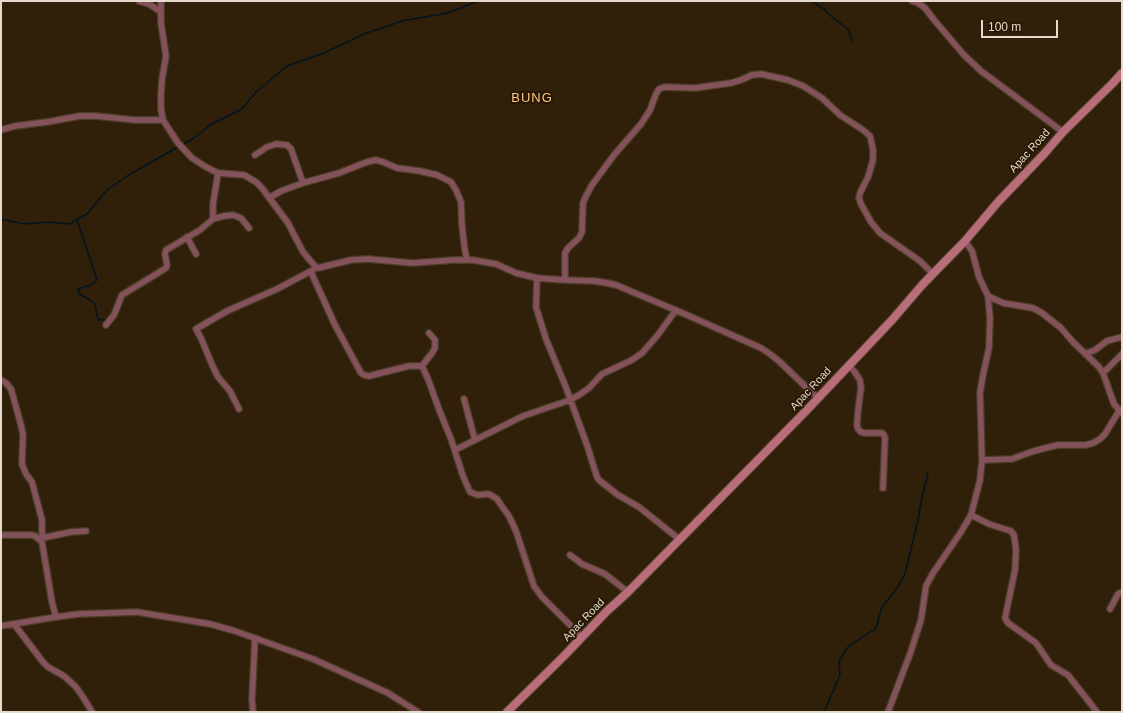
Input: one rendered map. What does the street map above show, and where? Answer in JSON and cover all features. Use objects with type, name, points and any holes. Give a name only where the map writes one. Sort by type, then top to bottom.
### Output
[{"type":"main road","name":"Apac Road","points":[[507,712],[607,611],[628,592],[819,398],[848,365],[892,320],[923,284],[965,242],[998,202],[1063,132],[1122,73]]},
{"type":"street","points":[[139,1],[149,4],[161,12]]},
{"type":"street","points":[[161,1],[161,23],[166,56],[161,95],[163,120],[178,143],[192,158],[206,167],[218,172],[244,175],[256,182],[288,223],[303,252],[318,268]]},
{"type":"street","points":[[912,1],[922,5],[925,8],[935,22],[964,55],[981,71],[1063,132]]},
{"type":"street","points":[[565,280],[565,253],[568,248],[579,238],[582,232],[583,203],[586,196],[592,185],[614,155],[641,124],[650,110],[659,89],[665,87],[695,88],[731,83],[752,75],[761,74],[788,80],[803,86],[822,98],[840,115],[870,136],[873,149],[873,160],[868,177],[860,193],[859,198],[861,204],[871,222],[880,233],[920,261],[933,274]]},
{"type":"street","points":[[1,130],[15,126],[80,116],[135,120],[163,120]]},
{"type":"street","points":[[255,155],[276,144],[287,145],[291,149],[303,183]]},
{"type":"street","points":[[269,198],[281,191],[303,183],[339,173],[376,160],[397,168],[437,175],[451,182],[459,196],[461,202],[467,260]]},
{"type":"street","points":[[213,219],[213,204],[218,172]]},
{"type":"street","points":[[106,324],[114,315],[122,295],[166,268],[166,250],[200,230],[213,219],[224,216],[233,215],[241,218],[249,228]]},
{"type":"street","points":[[187,238],[196,254]]},
{"type":"street","points":[[888,712],[921,620],[926,586],[971,515],[980,480],[982,460],[980,393],[982,375],[989,348],[990,318],[988,296],[979,277],[972,251],[965,242]]},
{"type":"street","points":[[239,409],[230,391],[221,382],[215,372],[196,329],[228,311],[277,289],[318,268],[351,260],[368,259],[413,263],[467,260],[484,261],[496,264],[520,274],[537,278],[607,283],[676,310],[760,348],[780,362],[806,388],[819,398]]},
{"type":"street","points":[[311,272],[335,325],[361,373],[369,376],[409,366],[422,366]]},
{"type":"street","points":[[537,278],[536,307],[546,339],[588,445],[594,471],[600,480],[618,495],[639,507],[679,539]]},
{"type":"street","points":[[982,460],[1012,459],[1058,445],[1086,445],[1093,443],[1105,434],[1120,412],[1111,397],[1103,372],[1061,328],[1042,313],[1032,308],[1003,303],[988,296]]},
{"type":"street","points":[[455,450],[522,416],[570,400],[589,388],[602,374],[632,360],[642,353],[657,336],[676,310]]},
{"type":"street","points":[[422,366],[435,348],[435,340],[429,333]]},
{"type":"street","points":[[1085,354],[1095,350],[1107,340],[1122,338]]},
{"type":"street","points":[[1103,372],[1122,354]]},
{"type":"street","points":[[848,365],[860,380],[861,388],[858,410],[858,429],[865,433],[882,433],[885,438],[883,488]]},
{"type":"street","points":[[422,366],[470,492],[478,495],[491,495],[497,499],[509,516],[516,531],[534,586],[542,597],[582,637]]},
{"type":"street","points":[[1,380],[11,389],[22,425],[22,464],[26,474],[34,486],[36,500],[42,520],[42,540],[52,602],[56,617]]},
{"type":"street","points":[[464,399],[475,440]]},
{"type":"street","points":[[971,515],[990,524],[1011,531],[1014,535],[1016,560],[1013,583],[1005,618],[1008,623],[1036,643],[1051,665],[1068,675],[1094,710]]},
{"type":"street","points":[[1,535],[31,535],[42,540],[71,532],[86,531]]},
{"type":"street","points":[[570,555],[582,564],[605,574],[628,592]]},
{"type":"street","points":[[1110,609],[1118,594],[1122,592]]},
{"type":"street","points":[[1,626],[79,614],[137,612],[210,624],[235,631],[313,659],[388,693],[418,712]]},
{"type":"street","points":[[14,624],[43,662],[48,667],[64,676],[76,687],[92,712]]},
{"type":"street","points":[[253,712],[252,699],[255,638]]},
{"type":"waterway","points":[[182,145],[194,138],[210,125],[242,109],[257,91],[287,66],[324,53],[364,34],[402,21],[448,13],[478,1]]},
{"type":"waterway","points":[[812,1],[849,30],[852,42]]},
{"type":"waterway","points":[[1121,1],[1122,8]]},
{"type":"waterway","points":[[1,219],[24,224],[49,222],[69,224],[87,214],[107,190],[127,176],[178,147]]},
{"type":"waterway","points":[[77,220],[97,280],[91,285],[78,289],[79,294],[95,304],[99,320],[105,320]]},
{"type":"waterway","points":[[824,712],[840,675],[839,661],[848,647],[876,628],[882,607],[897,588],[905,574],[928,473]]},
{"type":"district","name":"BUNG","points":[[532,98]]}]
